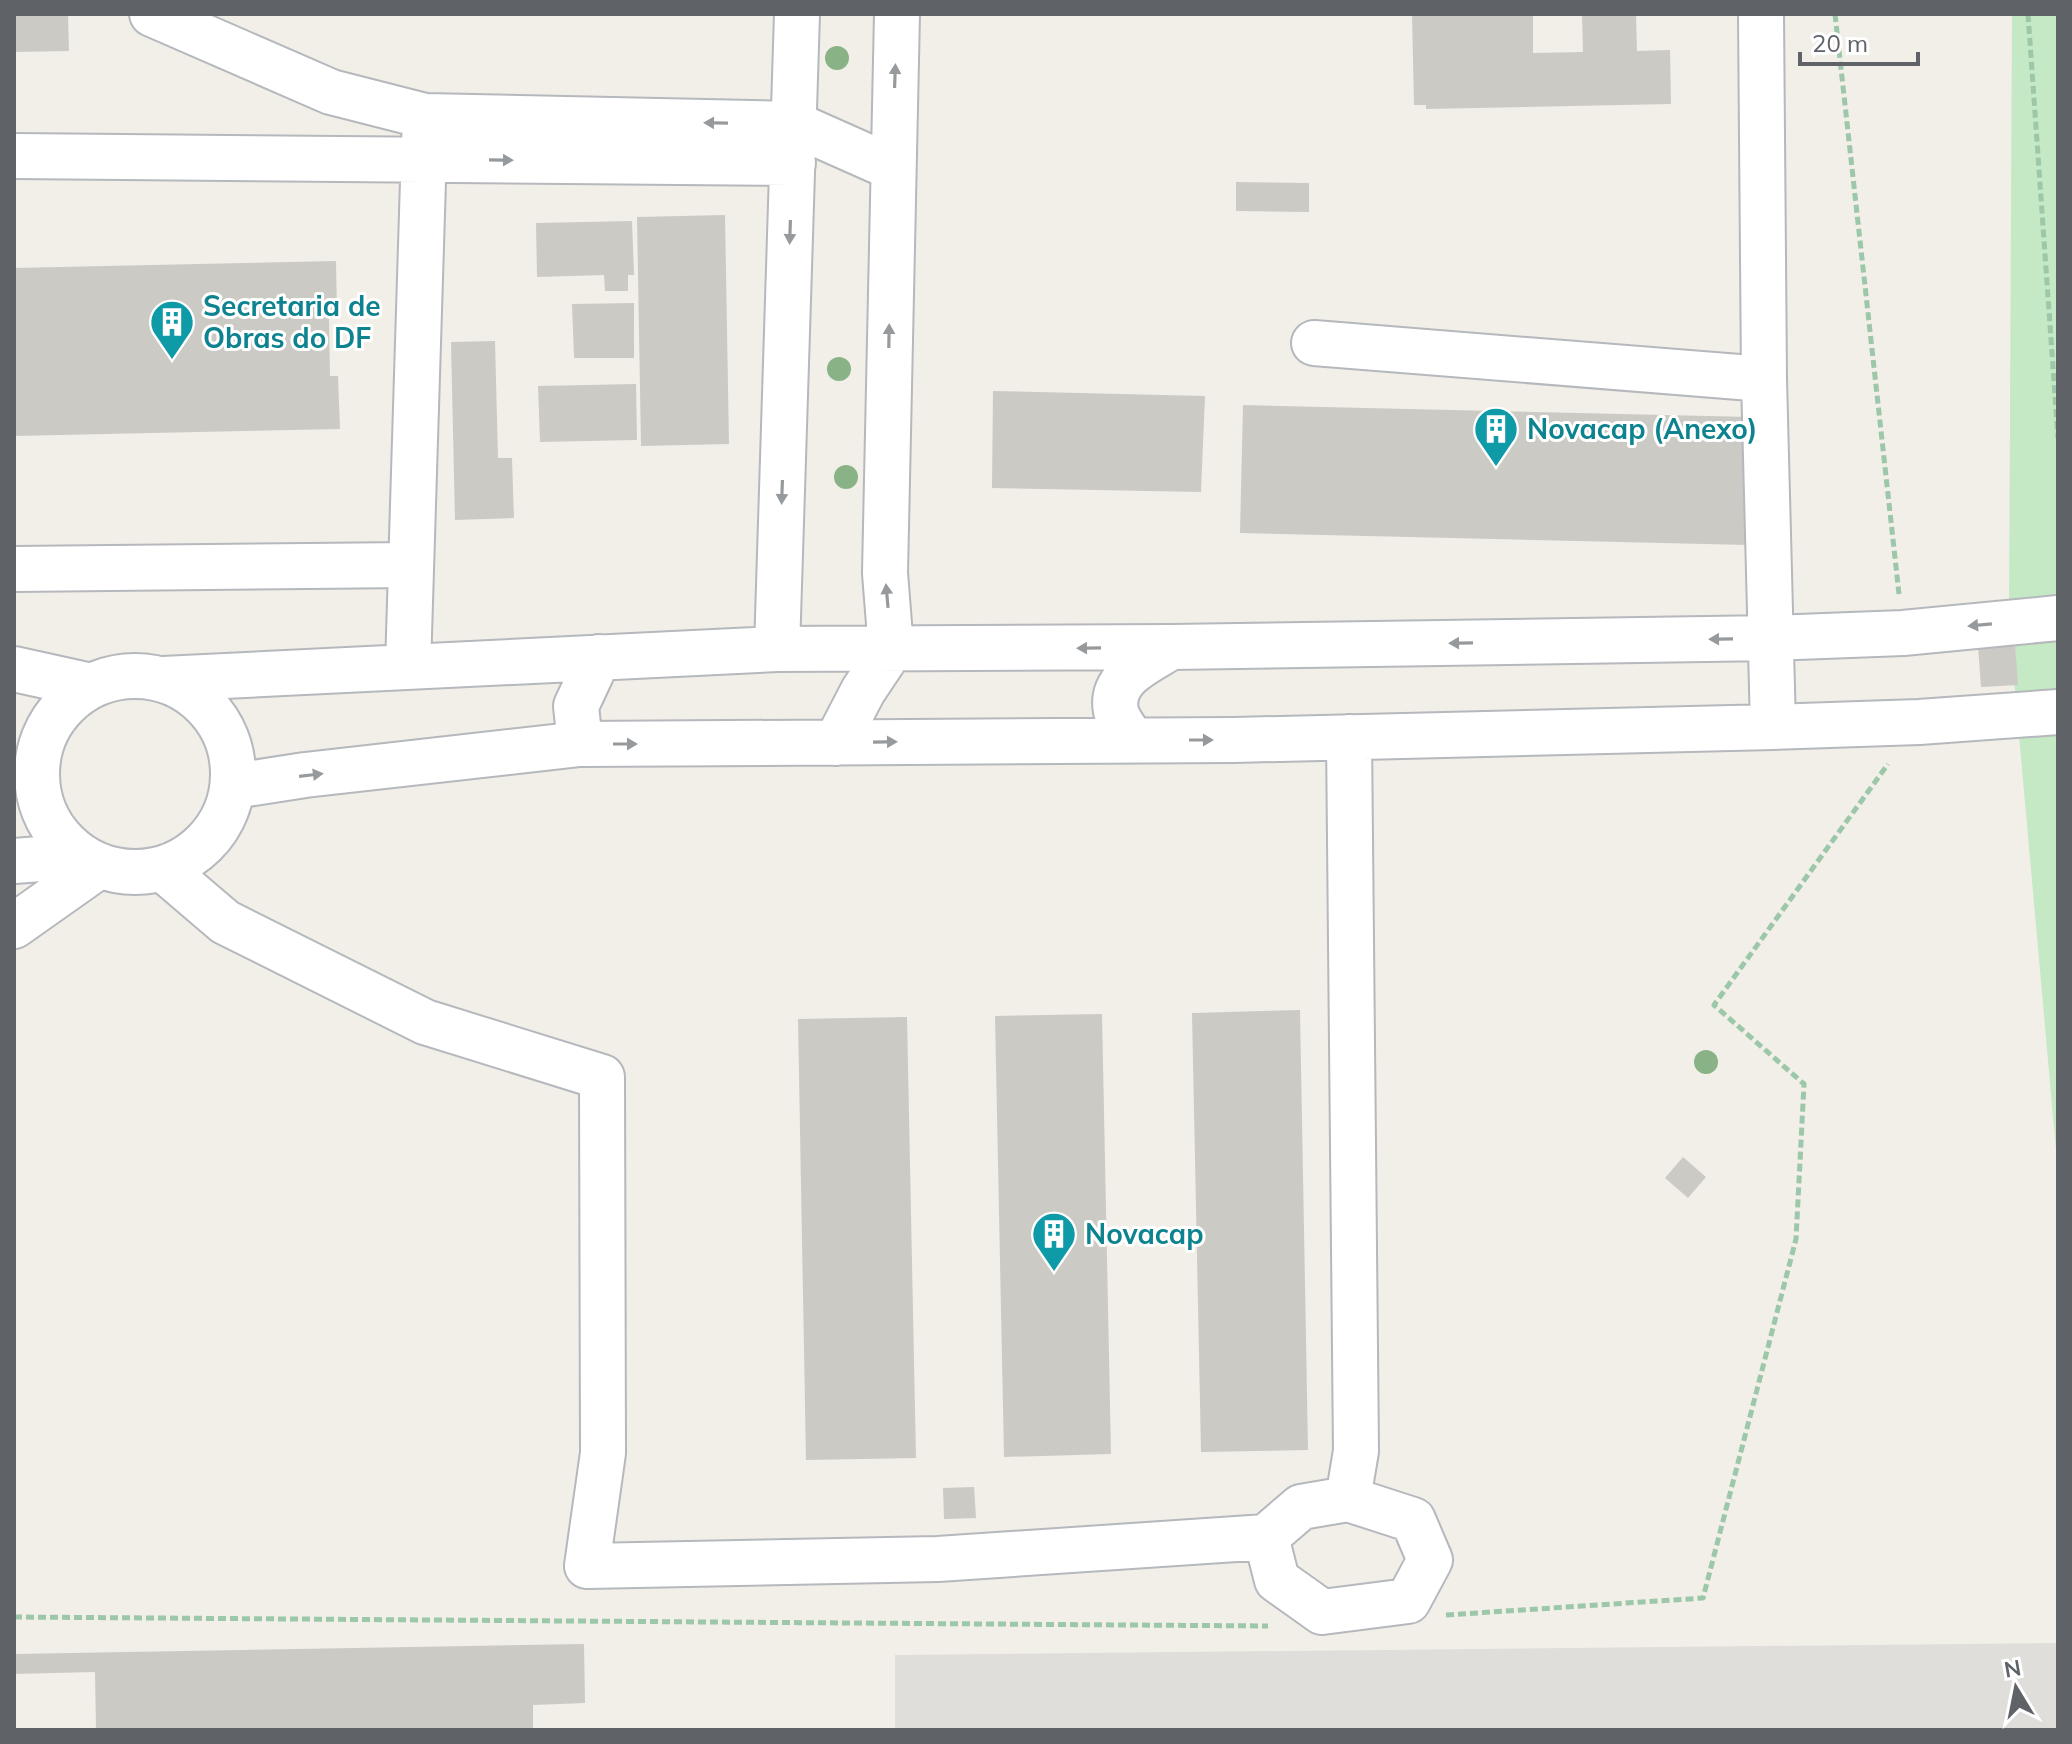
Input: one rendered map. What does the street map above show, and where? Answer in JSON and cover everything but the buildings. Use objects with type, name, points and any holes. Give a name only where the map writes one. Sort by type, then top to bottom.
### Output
[{"type":"lane","points":[[152,14],[331,92],[425,116],[793,144],[893,168]]},
{"type":"lane","points":[[777,649],[797,14]]},
{"type":"lane","points":[[836,743],[863,691],[891,649],[885,573],[897,14]]},
{"type":"lane","points":[[1761,14],[1764,379],[1773,727]]},
{"type":"lane","points":[[408,667],[425,116]]},
{"type":"lane","points":[[14,156],[423,159],[793,144]]},
{"type":"lane","points":[[1314,343],[1764,379]]},
{"type":"lane","points":[[14,569],[411,565]]},
{"type":"lane","points":[[163,679],[194,694],[218,719],[232,752],[234,786],[226,814],[211,839],[189,857],[163,869],[141,873],[120,872],[90,861],[58,837],[43,811],[37,783],[39,754],[49,726],[67,702],[91,686],[126,676],[163,679],[777,649],[1772,638],[1903,633],[2058,618]]},
{"type":"lane","points":[[1132,740],[1116,713],[1115,693],[1126,676],[1171,647]]},
{"type":"lane","points":[[580,744],[576,706],[599,657]]},
{"type":"lane","points":[[14,669],[91,686]]},
{"type":"lane","points":[[234,786],[580,744],[1349,737],[1919,722],[2058,712]]},
{"type":"lane","points":[[1348,1499],[1356,1451],[1349,737]]},
{"type":"lane","points":[[14,861],[90,861]]},
{"type":"lane","points":[[14,926],[90,861]]},
{"type":"lane","points":[[163,869],[225,922],[425,1022],[602,1077],[603,1453],[587,1566],[938,1559],[1266,1537],[1301,1507],[1348,1499],[1413,1520],[1430,1560],[1408,1601],[1322,1612],[1277,1580],[1266,1537]]},
{"type":"path","points":[[2028,14],[2058,438]]},
{"type":"shaded area","points":[[2058,1643],[2058,1730],[895,1730],[895,1655]]},
{"type":"green space","points":[[2012,14],[2058,14],[2058,1172],[2009,623]]},
{"type":"place","name":"Secretaria de Obras do DF","points":[[172,361]]},
{"type":"place","name":"Novacap (Anexo)","points":[[1496,468]]},
{"type":"place","name":"Novacap","points":[[1054,1273]]}]
